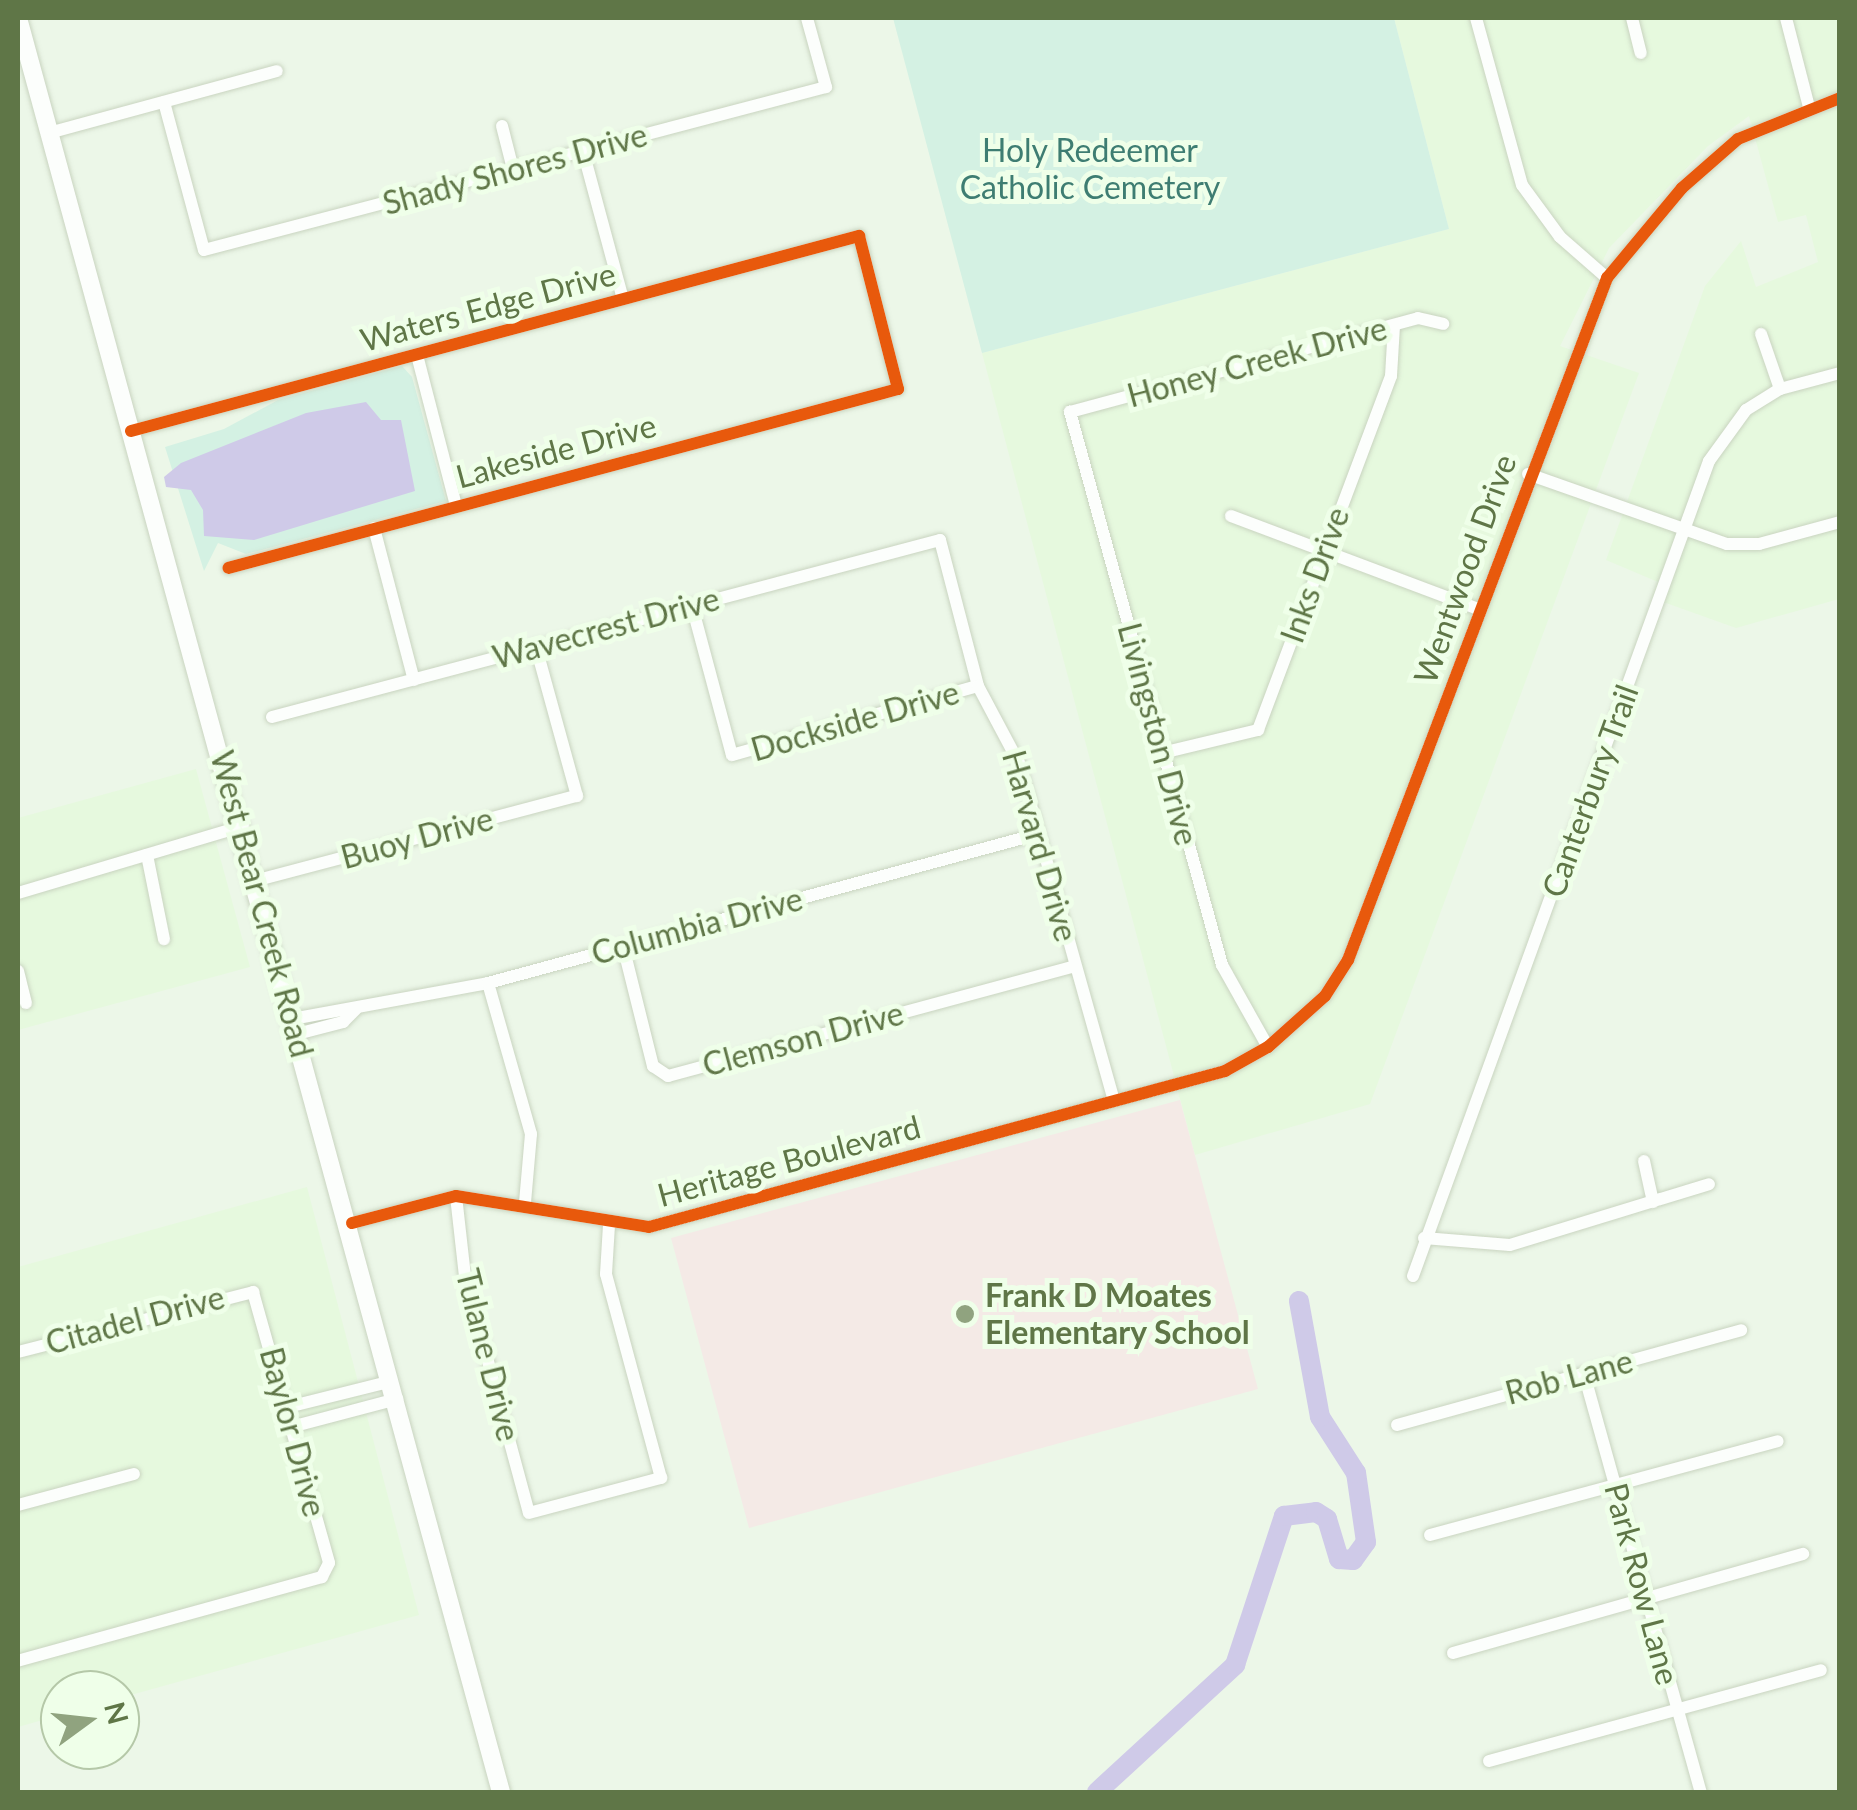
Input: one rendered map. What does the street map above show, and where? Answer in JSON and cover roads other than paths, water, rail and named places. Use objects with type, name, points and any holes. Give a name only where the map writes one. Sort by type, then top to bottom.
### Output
[{"type":"main road","name":"West Bear Creek Road","points":[[18,18],[258,880],[294,1027],[352,1223],[501,1792]]},
{"type":"street","name":"Shady Shores Drive","points":[[164,102],[204,250],[826,88],[807,18]]},
{"type":"street","points":[[1476,18],[1522,185],[1560,238],[1606,278]]},
{"type":"street","points":[[1632,18],[1641,52]]},
{"type":"street","points":[[1786,18],[1809,106]]},
{"type":"street","points":[[50,133],[277,71]]},
{"type":"street","name":"Wentwood Drive","points":[[1178,1083],[1268,1047],[1324,996],[1348,960],[1481,610],[1528,474],[1606,278],[1682,188],[1738,138],[1809,106],[1840,98]]},
{"type":"street","points":[[502,126],[514,170]]},
{"type":"street","points":[[583,151],[623,300]]},
{"type":"street","name":"Waters Edge Drive","points":[[131,432],[859,236],[898,389]]},
{"type":"street","name":"Honey Creek Drive","points":[[1070,412],[1418,318],[1443,324]]},
{"type":"street","name":"Inks Drive","points":[[1162,753],[1258,730],[1391,376],[1394,325]]},
{"type":"street","points":[[1762,334],[1780,389]]},
{"type":"street","points":[[417,355],[456,506]]},
{"type":"street","name":"Canterbury Trail","points":[[1414,1276],[1424,1238],[1683,531],[1726,430],[1780,389],[1840,374]]},
{"type":"street","name":"Lakeside Drive","points":[[228,568],[898,389]]},
{"type":"street","name":"Livingston Drive","points":[[1070,412],[1222,965],[1268,1047]]},
{"type":"street","points":[[1528,474],[1683,531],[1759,544],[1840,522]]},
{"type":"street","points":[[1231,516],[1481,610]]},
{"type":"street","points":[[374,528],[414,680]]},
{"type":"street","name":"Wavecrest Drive","points":[[272,717],[940,540]]},
{"type":"street","name":"Harvard Drive","points":[[940,540],[978,686],[1019,763],[1114,1100]]},
{"type":"street","name":"Dockside Drive","points":[[692,606],[732,755],[978,686]]},
{"type":"street","name":"Buoy Drive","points":[[258,880],[577,796],[536,647]]},
{"type":"street","points":[[18,893],[243,826]]},
{"type":"street","name":"Columbia Drive","points":[[294,1027],[343,1022],[356,1009],[488,984],[1038,834]]},
{"type":"street","points":[[148,855],[164,939]]},
{"type":"street","name":"Clemson Drive","points":[[622,946],[653,1066],[668,1076],[1075,966]]},
{"type":"street","points":[[18,971],[26,1002]]},
{"type":"street","points":[[488,984],[531,1134],[525,1202]]},
{"type":"street","name":"Heritage Boulevard","points":[[352,1223],[456,1196],[525,1202],[609,1225],[649,1227],[1178,1083]]},
{"type":"street","points":[[1644,1161],[1653,1202]]},
{"type":"street","points":[[1424,1238],[1510,1246],[1709,1184]]},
{"type":"street","name":"Tulane Drive","points":[[456,1196],[465,1276],[529,1513],[661,1478],[606,1274],[609,1225]]},
{"type":"street","name":"Citadel Drive","points":[[18,1352],[253,1292]]},
{"type":"street","name":"Baylor Drive","points":[[18,1661],[329,1573],[253,1292]]},
{"type":"street","name":"Rob Lane","points":[[1397,1424],[1741,1330]]},
{"type":"street","name":"Park Row Lane","points":[[1584,1374],[1701,1792]]},
{"type":"street","points":[[284,1408],[394,1390]]},
{"type":"street","points":[[291,1427],[394,1390]]},
{"type":"street","points":[[1430,1534],[1616,1488],[1778,1440]]},
{"type":"street","points":[[18,1505],[134,1474]]},
{"type":"street","points":[[1453,1653],[1803,1554]]},
{"type":"street","points":[[1489,1761],[1821,1670]]},
{"type":"waterway","points":[[1097,1792],[1235,1665],[1284,1516],[1316,1512],[1327,1519],[1339,1559],[1353,1560],[1366,1542],[1356,1473],[1320,1417],[1299,1301]]},
{"type":"place","name":"Frank D Moates Elementary School","points":[[965,1314]]},
{"type":"park label","name":"Holy Redeemer Catholic Cemetery","points":[[1090,170]]}]
